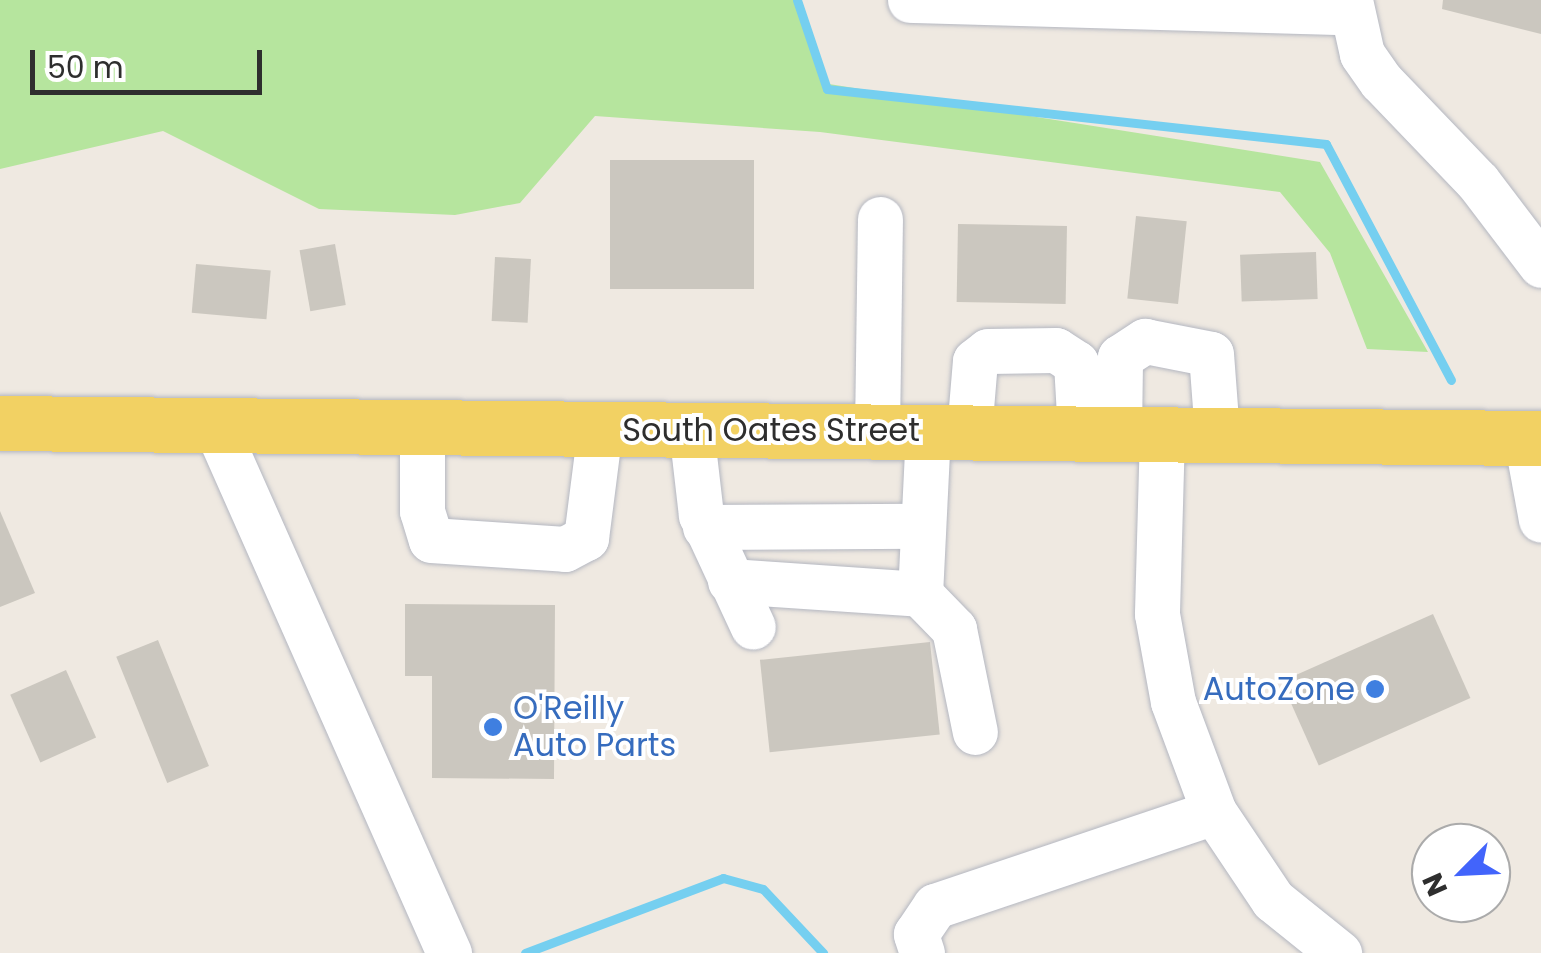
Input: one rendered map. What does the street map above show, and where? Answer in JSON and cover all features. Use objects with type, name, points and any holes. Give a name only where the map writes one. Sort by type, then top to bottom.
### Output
[{"type":"main road","name":"South Oates Street","points":[[0,423],[1533,438]]},
{"type":"street","points":[[910,0],[1350,6],[1381,81],[1541,265]]},
{"type":"street","points":[[880,219],[924,431],[920,594]]},
{"type":"street","points":[[1217,434],[1212,354],[1145,341],[1120,356],[1120,433],[1173,702],[1214,812],[1273,900],[1339,953]]},
{"type":"street","points":[[924,431],[975,361],[988,351],[1056,350],[1076,364],[1120,433]]},
{"type":"street","points":[[215,425],[449,953]]},
{"type":"street","points":[[422,426],[431,540],[565,550],[586,538],[600,428]]},
{"type":"street","points":[[691,430],[705,526],[754,628]]},
{"type":"street","points":[[1533,438],[1541,520]]},
{"type":"street","points":[[705,526],[921,526]]},
{"type":"street","points":[[730,582],[920,594],[954,629],[975,732]]},
{"type":"street","points":[[922,953],[916,934],[935,906],[1214,812]]},
{"type":"green space","points":[[0,0],[798,0],[829,84],[1320,162],[1428,352],[1367,349],[1330,253],[1280,192],[820,132],[595,116],[520,203],[455,215],[319,209],[163,131],[0,169]]},
{"type":"building","points":[[1443,0],[1541,0],[1541,34],[1442,9]]},
{"type":"building","points":[[610,160],[754,160],[754,289],[610,289]]},
{"type":"building","points":[[1136,216],[1187,221],[1178,304],[1127,299]]},
{"type":"building","points":[[958,224],[1067,226],[1066,304],[957,302]]},
{"type":"building","points":[[335,244],[346,305],[310,311],[300,250]]},
{"type":"building","points":[[1316,252],[1318,299],[1242,302],[1240,255]]},
{"type":"building","points":[[495,257],[531,259],[528,323],[492,321]]},
{"type":"building","points":[[196,264],[271,271],[266,319],[192,313]]},
{"type":"building","points":[[0,511],[35,593],[0,607]]},
{"type":"building","name":"O'Reilly Auto Parts","points":[[405,604],[555,605],[554,779],[432,778],[432,676],[405,676]]},
{"type":"building","name":"AutoZone","points":[[1433,614],[1470,698],[1319,766],[1281,682]]},
{"type":"building","points":[[158,640],[209,766],[167,783],[116,657]]},
{"type":"building","points":[[930,642],[940,734],[770,752],[760,660]]},
{"type":"building","points":[[66,670],[96,738],[40,762],[10,695]]},
{"type":"waterway","points":[[797,0],[827,89],[1326,144],[1451,380]]},
{"type":"waterway","points":[[525,953],[723,878],[763,889],[823,953]]},
{"type":"place","name":"AutoZone","points":[[1375,689]]},
{"type":"place","name":"O'Reilly Auto Parts","points":[[493,727]]}]
